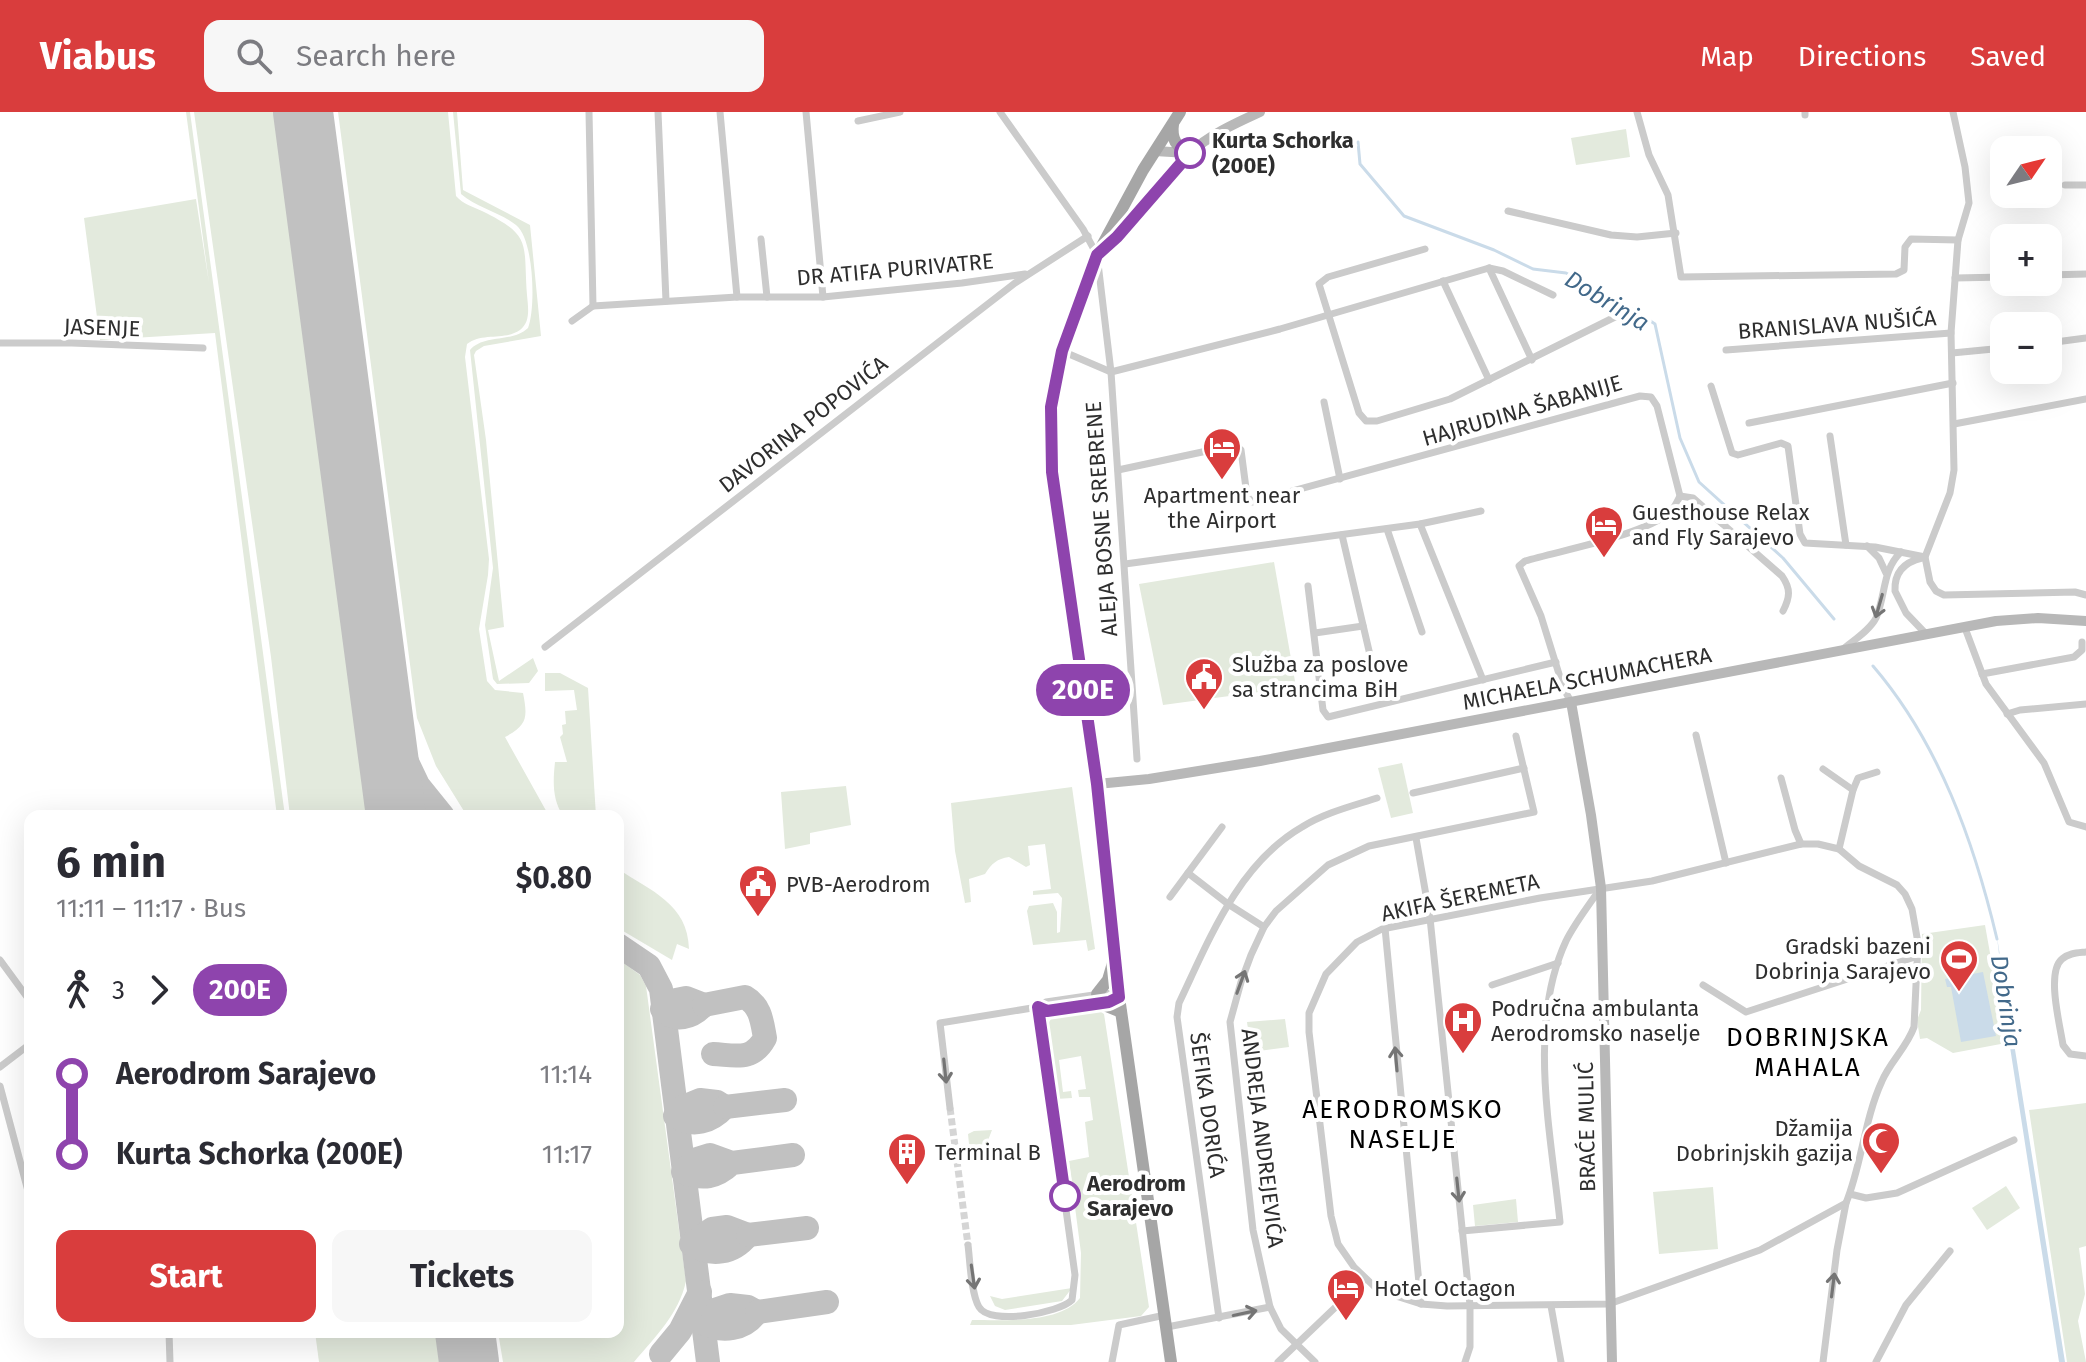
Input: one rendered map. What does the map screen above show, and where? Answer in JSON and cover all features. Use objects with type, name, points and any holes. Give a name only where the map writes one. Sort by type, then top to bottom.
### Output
[{"type":"main road","points":[[1097,255],[1117,237],[1190,153],[1230,125],[1260,112]]},
{"type":"main road","points":[[1176,118],[1172,130],[1176,144],[1190,153]]},
{"type":"main road","points":[[1171,1362],[1119,997],[1097,784],[1052,472],[1051,407],[1062,351],[1097,255],[1176,118]]},
{"type":"main road","points":[[1155,151],[1190,153]]},
{"type":"main road","name":"MICHAELA SCHUMACHERA","points":[[1097,784],[1260,761],[2023,618],[2086,621]]},
{"type":"main road","name":"BRAĆE MULIĆ","points":[[1571,702],[1601,888],[1612,1362]]},
{"type":"main road","points":[[1115,956],[1098,999],[1121,1012]]},
{"type":"street","points":[[572,321],[593,306],[589,112]]},
{"type":"street","points":[[658,112],[666,301]]},
{"type":"street","points":[[720,112],[737,297]]},
{"type":"street","points":[[806,112],[823,297]]},
{"type":"street","points":[[858,121],[900,112]]},
{"type":"street","name":"ALEJA BOSNE SREBRENE","points":[[1001,112],[1088,236],[1097,255],[1111,372],[1137,759]]},
{"type":"street","points":[[1637,112],[1649,155],[1668,195],[1681,277],[1896,274],[1904,270],[1905,247],[1911,239],[1958,240]]},
{"type":"street","name":"BRANISLAVA NUŠIĆA","points":[[1925,557],[1950,493],[1956,451],[1951,333],[1958,240],[1969,193],[1953,112]]},
{"type":"street","points":[[2065,185],[2086,185]]},
{"type":"street","points":[[1508,211],[1611,235],[1637,237],[1676,233]]},
{"type":"street","name":"DAVORINA POPOVIĆA","points":[[545,647],[1027,273],[1088,236]]},
{"type":"street","name":"DR ATIFA PURIVATRE","points":[[761,239],[767,297]]},
{"type":"street","points":[[1425,249],[1324,279],[1319,288],[1359,413],[1366,421],[1377,421],[1450,399],[1617,316]]},
{"type":"street","points":[[1489,268],[1503,271],[1553,295]]},
{"type":"street","points":[[1489,268],[1532,360]]},
{"type":"street","name":"ALEJA BOSNE SREBRENE","points":[[1062,351],[1111,372],[1489,268]]},
{"type":"street","name":"DR ATIFA PURIVATRE","points":[[593,306],[737,297],[823,297],[948,285],[1027,273]]},
{"type":"street","points":[[2062,275],[2086,274]]},
{"type":"street","points":[[1955,278],[1990,277]]},
{"type":"street","points":[[1443,281],[1489,380]]},
{"type":"street","name":"BRANISLAVA NUŠIĆA","points":[[1726,350],[1951,333]]},
{"type":"street","points":[[2062,341],[2086,338]]},
{"type":"street","name":"JASENJE","points":[[0,343],[203,348]]},
{"type":"street","name":"BRANISLAVA NUŠIĆA","points":[[1952,353],[1990,349]]},
{"type":"street","points":[[1749,423],[1953,383]]},
{"type":"street","points":[[1711,386],[1732,453],[1738,455],[1781,443],[1788,446],[1800,534],[1805,543],[1867,546],[1925,557]]},
{"type":"street","name":"HAJRUDINA ŠABANIJE","points":[[1118,470],[1235,445],[1241,450],[1250,502],[1645,396],[1651,397],[1657,406],[1680,496]]},
{"type":"street","points":[[1954,424],[2086,399]]},
{"type":"street","points":[[1324,402],[1340,479]]},
{"type":"street","points":[[1830,436],[1846,545]]},
{"type":"street","points":[[1571,702],[1563,687],[1541,616],[1520,573],[1521,563],[1651,523],[1666,516],[1680,496],[1693,498],[1782,576],[1789,593],[1783,611]]},
{"type":"street","points":[[1125,564],[1387,529],[1481,511]]},
{"type":"street","points":[[1420,524],[1483,680]]},
{"type":"street","points":[[1387,529],[1422,632]]},
{"type":"street","points":[[1342,535],[1370,655]]},
{"type":"street","points":[[1867,546],[1879,558],[1887,575]]},
{"type":"street","points":[[1901,552],[1895,584],[1898,601],[1927,635]]},
{"type":"street","points":[[1842,651],[1872,624],[1892,561],[1901,552]]},
{"type":"street","points":[[1899,572],[1906,564],[1925,557]]},
{"type":"street","points":[[1925,557],[1930,582],[1936,591],[1944,595],[2075,592],[2086,595]]},
{"type":"street","points":[[1308,586],[1323,710],[1328,717],[1556,662]]},
{"type":"street","points":[[1315,633],[1363,626]]},
{"type":"street","points":[[1965,628],[1982,674],[2044,763],[2069,822],[2086,827]]},
{"type":"street","points":[[1982,674],[2074,657],[2082,650],[2082,642]]},
{"type":"street","points":[[2007,714],[2086,704]]},
{"type":"street","points":[[1696,735],[1726,863]]},
{"type":"street","name":"ANDREJA ANDREJEVIĆA","points":[[1315,1362],[1281,1329],[1270,1307],[1253,1230],[1230,1022],[1241,982],[1264,927],[1292,895],[1346,855],[1369,846],[1534,812],[1516,736]]},
{"type":"street","points":[[1413,793],[1524,768]]},
{"type":"street","points":[[1823,769],[1853,790]]},
{"type":"street","points":[[1839,849],[1858,778],[1877,772]]},
{"type":"street","points":[[1781,778],[1801,844],[1839,849],[1859,866],[1897,885],[1905,894],[1912,909],[1918,956],[1914,1027],[1883,1079],[1869,1114],[1846,1203],[1823,1362]]},
{"type":"street","name":"ŠEFIKA DORIĆA","points":[[1219,1318],[1177,1017],[1179,1003],[1228,904],[1252,870],[1291,834],[1332,813],[1377,798]]},
{"type":"street","points":[[1170,897],[1222,827]]},
{"type":"street","points":[[1416,838],[1430,918],[1470,1305],[1470,1347],[1465,1362]]},
{"type":"street","name":"AKIFA ŠEREMETA","points":[[1801,844],[1652,881],[1383,928],[1357,942],[1333,963],[1309,1013],[1331,1216],[1338,1244],[1365,1279],[1377,1289],[1421,1304],[1551,1306],[1609,1304],[1760,1250],[1846,1203]]},
{"type":"street","points":[[1188,873],[1264,927]]},
{"type":"street","points":[[1462,1231],[1560,1222],[1545,1068],[1545,1013],[1567,939],[1601,888]]},
{"type":"street","points":[[1383,928],[1421,1304]]},
{"type":"street","points":[[2086,952],[2061,960],[2053,976],[2063,1045],[2070,1054],[2086,1056]]},
{"type":"street","points":[[1703,985],[1746,1012],[1918,956]]},
{"type":"street","points":[[0,960],[24,993]]},
{"type":"street","points":[[1492,985],[1558,963]]},
{"type":"street","points":[[950,1108],[940,1023],[1038,1007],[1047,1011],[1098,999],[1107,993],[1119,997]]},
{"type":"street","points":[[968,1245],[979,1308],[985,1314],[999,1317],[1035,1314],[1067,1305],[1074,1295],[1071,1243],[1038,1007]]},
{"type":"street","points":[[0,1067],[24,1049]]},
{"type":"street","points":[[0,1086],[24,1176]]},
{"type":"street","points":[[1850,1194],[1866,1198],[1897,1193],[2014,1140]]},
{"type":"street","points":[[1876,1362],[1906,1305],[1950,1251]]},
{"type":"street","points":[[1278,1362],[1365,1279]]},
{"type":"street","points":[[1551,1306],[1561,1362]]},
{"type":"street","points":[[1112,1362],[1119,1325],[1219,1318],[1270,1307]]},
{"type":"street","points":[[169,1338],[170,1362]]},
{"type":"shaded area","points":[[186,112],[190,112],[284,810],[276,810],[215,333],[100,340],[84,218],[196,199],[209,283]]},
{"type":"shaded area","points":[[194,112],[274,112],[369,810],[289,810],[271,657]]},
{"type":"shaded area","points":[[338,112],[448,112],[456,196],[510,227],[518,235],[524,252],[528,309],[524,327],[507,335],[473,340],[467,344],[465,357],[489,559],[479,629],[487,681],[495,690],[523,693],[524,720],[518,729],[505,737],[546,810],[463,810],[436,766],[417,718]]},
{"type":"shaded area","points":[[453,112],[457,112],[463,190],[530,225],[541,336],[484,346],[474,355],[486,440],[504,627],[488,630],[499,681],[533,658],[538,671],[529,683],[497,684],[493,679],[485,625],[493,568],[470,350],[483,342],[514,336],[528,328],[532,305],[530,258],[527,244],[516,225],[461,194]]},
{"type":"shaded area","points":[[1626,129],[1630,157],[1576,165],[1571,138]]},
{"type":"shaded area","points":[[1274,562],[1296,687],[1163,705],[1139,584]]},
{"type":"shaded area","points":[[545,673],[560,673],[588,688],[596,810],[560,810],[557,803],[555,762],[567,762],[560,737],[563,734],[562,725],[566,724],[565,711],[577,710],[574,690],[545,691]]},
{"type":"shaded area","points":[[1402,763],[1413,813],[1391,818],[1378,768]]},
{"type":"shaded area","points":[[846,786],[851,825],[810,833],[810,844],[785,849],[781,792]]},
{"type":"shaded area","points":[[1072,787],[1095,949],[1088,951],[1086,940],[1033,945],[1027,911],[1029,906],[1053,903],[1057,912],[1057,933],[1060,932],[1062,898],[1058,893],[1033,895],[1033,891],[1051,889],[1045,844],[1028,846],[1030,865],[1026,867],[1009,857],[995,862],[985,874],[969,879],[971,902],[965,903],[955,851],[951,803]]},
{"type":"shaded area","points":[[624,873],[666,900],[682,921],[689,949],[677,944],[672,960],[624,932]]},
{"type":"shaded area","name":"Gradski bazeni Dobrinja Sarajevo","points":[[1985,925],[2006,1043],[1953,1053],[1927,1038],[1920,1039],[1917,1020],[1921,1010],[1922,934]]},
{"type":"shaded area","points":[[624,963],[640,975],[646,986],[686,1281],[683,1293],[665,1324],[634,1362],[503,1362],[499,1338],[624,1338]]},
{"type":"shaded area","points":[[1098,1010],[1104,1014],[1149,1307],[1141,1316],[1071,1325],[970,1325],[972,1320],[1045,1316],[1071,1306],[1080,1298],[1081,1253],[1069,1161],[1089,1157],[1085,1122],[1093,1120],[1090,1097],[1079,1097],[1078,1090],[1086,1089],[1081,1056],[1059,1060],[1063,1092],[1071,1091],[1072,1098],[1056,1099],[1046,1028],[1052,1017]]},
{"type":"shaded area","points":[[1285,1019],[1289,1047],[1251,1052],[1247,1022]]},
{"type":"shaded area","points":[[2086,1103],[2086,1246],[2079,1248],[2085,1294],[2078,1321],[2086,1362],[2067,1362],[2029,1110]]},
{"type":"shaded area","points":[[992,1130],[987,1143],[989,1151],[970,1154],[968,1134]]},
{"type":"shaded area","points":[[2006,1186],[2020,1208],[1987,1230],[1972,1208]]},
{"type":"shaded area","points":[[1713,1187],[1718,1249],[1659,1254],[1653,1192]]},
{"type":"shaded area","points":[[1516,1199],[1518,1222],[1475,1226],[1473,1205]]},
{"type":"shaded area","points":[[1072,1288],[1062,1301],[1005,1310],[995,1306],[990,1296],[1002,1299]]},
{"type":"shaded area","points":[[316,1338],[442,1338],[445,1362],[319,1362]]},
{"type":"water","name":"Dobrinja","points":[[1997,937],[2065,1362],[2059,1362],[2010,1047]]},
{"type":"water","points":[[1983,972],[1996,1036],[1961,1042],[1951,987],[1947,987],[1945,979]]},
{"type":"waterway","name":"Dobrinja","points":[[1358,142],[1360,164],[1404,216],[1494,250],[1533,269],[1566,273],[1655,324],[1680,438],[1699,482],[1783,558],[1834,619]]},
{"type":"waterway","name":"Dobrinja","points":[[1873,666],[1917,728],[1951,795],[1977,866],[1997,939]]},
{"type":"taxiway","points":[[382,709],[418,785],[438,810]]},
{"type":"taxiway","points":[[624,949],[649,966],[661,989],[708,1362]]},
{"type":"taxiway","points":[[704,1005],[745,997],[758,1010],[763,1026],[765,1038],[749,1054],[713,1054]]},
{"type":"taxiway","points":[[686,998],[704,1005],[683,1017],[672,1016],[662,1009],[671,1001],[686,998]]},
{"type":"taxiway","points":[[700,1100],[717,1102],[725,1107],[702,1122],[688,1122],[675,1116],[683,1107],[700,1100]]},
{"type":"taxiway","points":[[725,1107],[785,1100]]},
{"type":"taxiway","points":[[732,1163],[709,1176],[683,1172],[694,1160],[710,1155],[732,1163],[793,1155]]},
{"type":"taxiway","points":[[727,1227],[748,1235],[736,1246],[721,1252],[706,1251],[691,1244],[712,1229],[727,1227]]},
{"type":"taxiway","points":[[748,1235],[807,1228]]},
{"type":"taxiway","points":[[661,1354],[680,1331],[700,1292]]},
{"type":"taxiway","points":[[757,1312],[827,1302]]},
{"type":"taxiway","points":[[730,1305],[748,1307],[757,1312],[746,1323],[733,1328],[718,1328],[703,1323],[715,1310],[730,1305]]},
{"type":"runway","points":[[303,112],[395,810]]},
{"type":"runway","points":[[466,1338],[469,1362]]},
{"type":"tunnel","points":[[950,1108],[968,1245]]},
{"type":"bus line","name":"200E","points":[[1065,1196],[1038,1007],[1047,1011],[1109,1002],[1119,997],[1097,784],[1052,472],[1051,407],[1062,351],[1097,255],[1117,237],[1190,153]]},
{"type":"place","name":"Kurta Schorka (200E)","points":[[1190,153]]},
{"type":"place","name":"Apartment near the Airport","points":[[1222,481]]},
{"type":"place","name":"Guesthouse Relax and Fly Sarajevo","points":[[1604,559]]},
{"type":"place","name":"Služba za poslove sa strancima BiH","points":[[1204,711]]},
{"type":"place","name":"PVB-Aerodrom","points":[[758,918]]},
{"type":"place","name":"Gradski bazeni Dobrinja Sarajevo","points":[[1959,993]]},
{"type":"place","name":"Područna ambulanta Aerodromsko naselje","points":[[1463,1055]]},
{"type":"place","name":"Džamija Dobrinjskih gazija","points":[[1881,1175]]},
{"type":"place","name":"Terminal B","points":[[907,1186]]},
{"type":"place","name":"Aerodrom Sarajevo","points":[[1065,1196]]},
{"type":"place","name":"Hotel Octagon","points":[[1346,1322]]},
{"type":"district","name":"DOBRINJSKA MAHALA","points":[[1808,1052]]},
{"type":"district","name":"AERODROMSKO NASELJE","points":[[1403,1124]]}]
